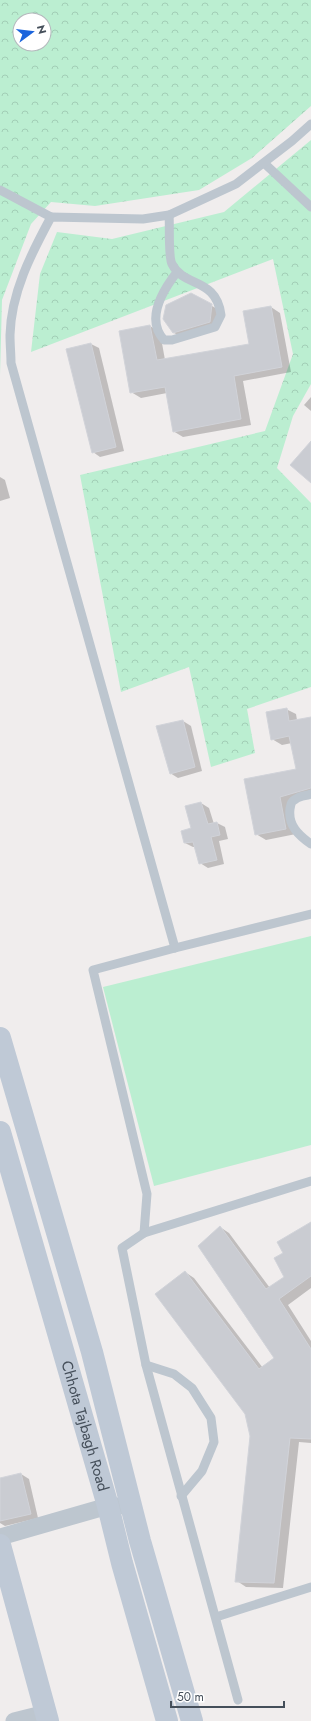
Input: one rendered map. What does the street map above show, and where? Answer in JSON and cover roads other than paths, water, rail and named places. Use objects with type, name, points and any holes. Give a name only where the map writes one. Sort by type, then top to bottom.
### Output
[{"type":"main road","points":[[0,1038],[3,1060],[92,1352],[140,1541],[192,1721]]},
{"type":"main road","name":"Chhota Tajbagh Road","points":[[0,1132],[108,1506],[122,1563],[167,1721]]},
{"type":"main road","points":[[0,1545],[47,1717]]},
{"type":"street","points":[[0,1537],[108,1506],[132,1506]]},
{"type":"street","points":[[14,1721],[47,1717]]},
{"type":"lane","points":[[0,190],[51,217],[143,219],[169,215],[236,184],[292,141],[311,124]]},
{"type":"lane","points":[[264,163],[311,207]]},
{"type":"lane","points":[[169,215],[171,262],[177,272],[204,286],[211,292],[217,299],[221,315],[215,327],[172,340],[164,340],[159,334],[155,324],[159,301],[170,281],[177,272]]},
{"type":"lane","points":[[51,217],[23,274],[16,296],[10,335],[11,363],[175,948]]},
{"type":"lane","points":[[311,794],[295,799],[291,803],[289,815],[292,826],[298,834],[311,844]]},
{"type":"lane","points":[[144,1233],[147,1194],[93,970],[311,914]]},
{"type":"lane","points":[[238,1700],[146,1365],[122,1248],[144,1233],[311,1181]]},
{"type":"lane","points":[[146,1365],[174,1374],[192,1388],[211,1418],[214,1442],[202,1471],[181,1496]]},
{"type":"lane","points":[[216,1617],[311,1587]]}]
